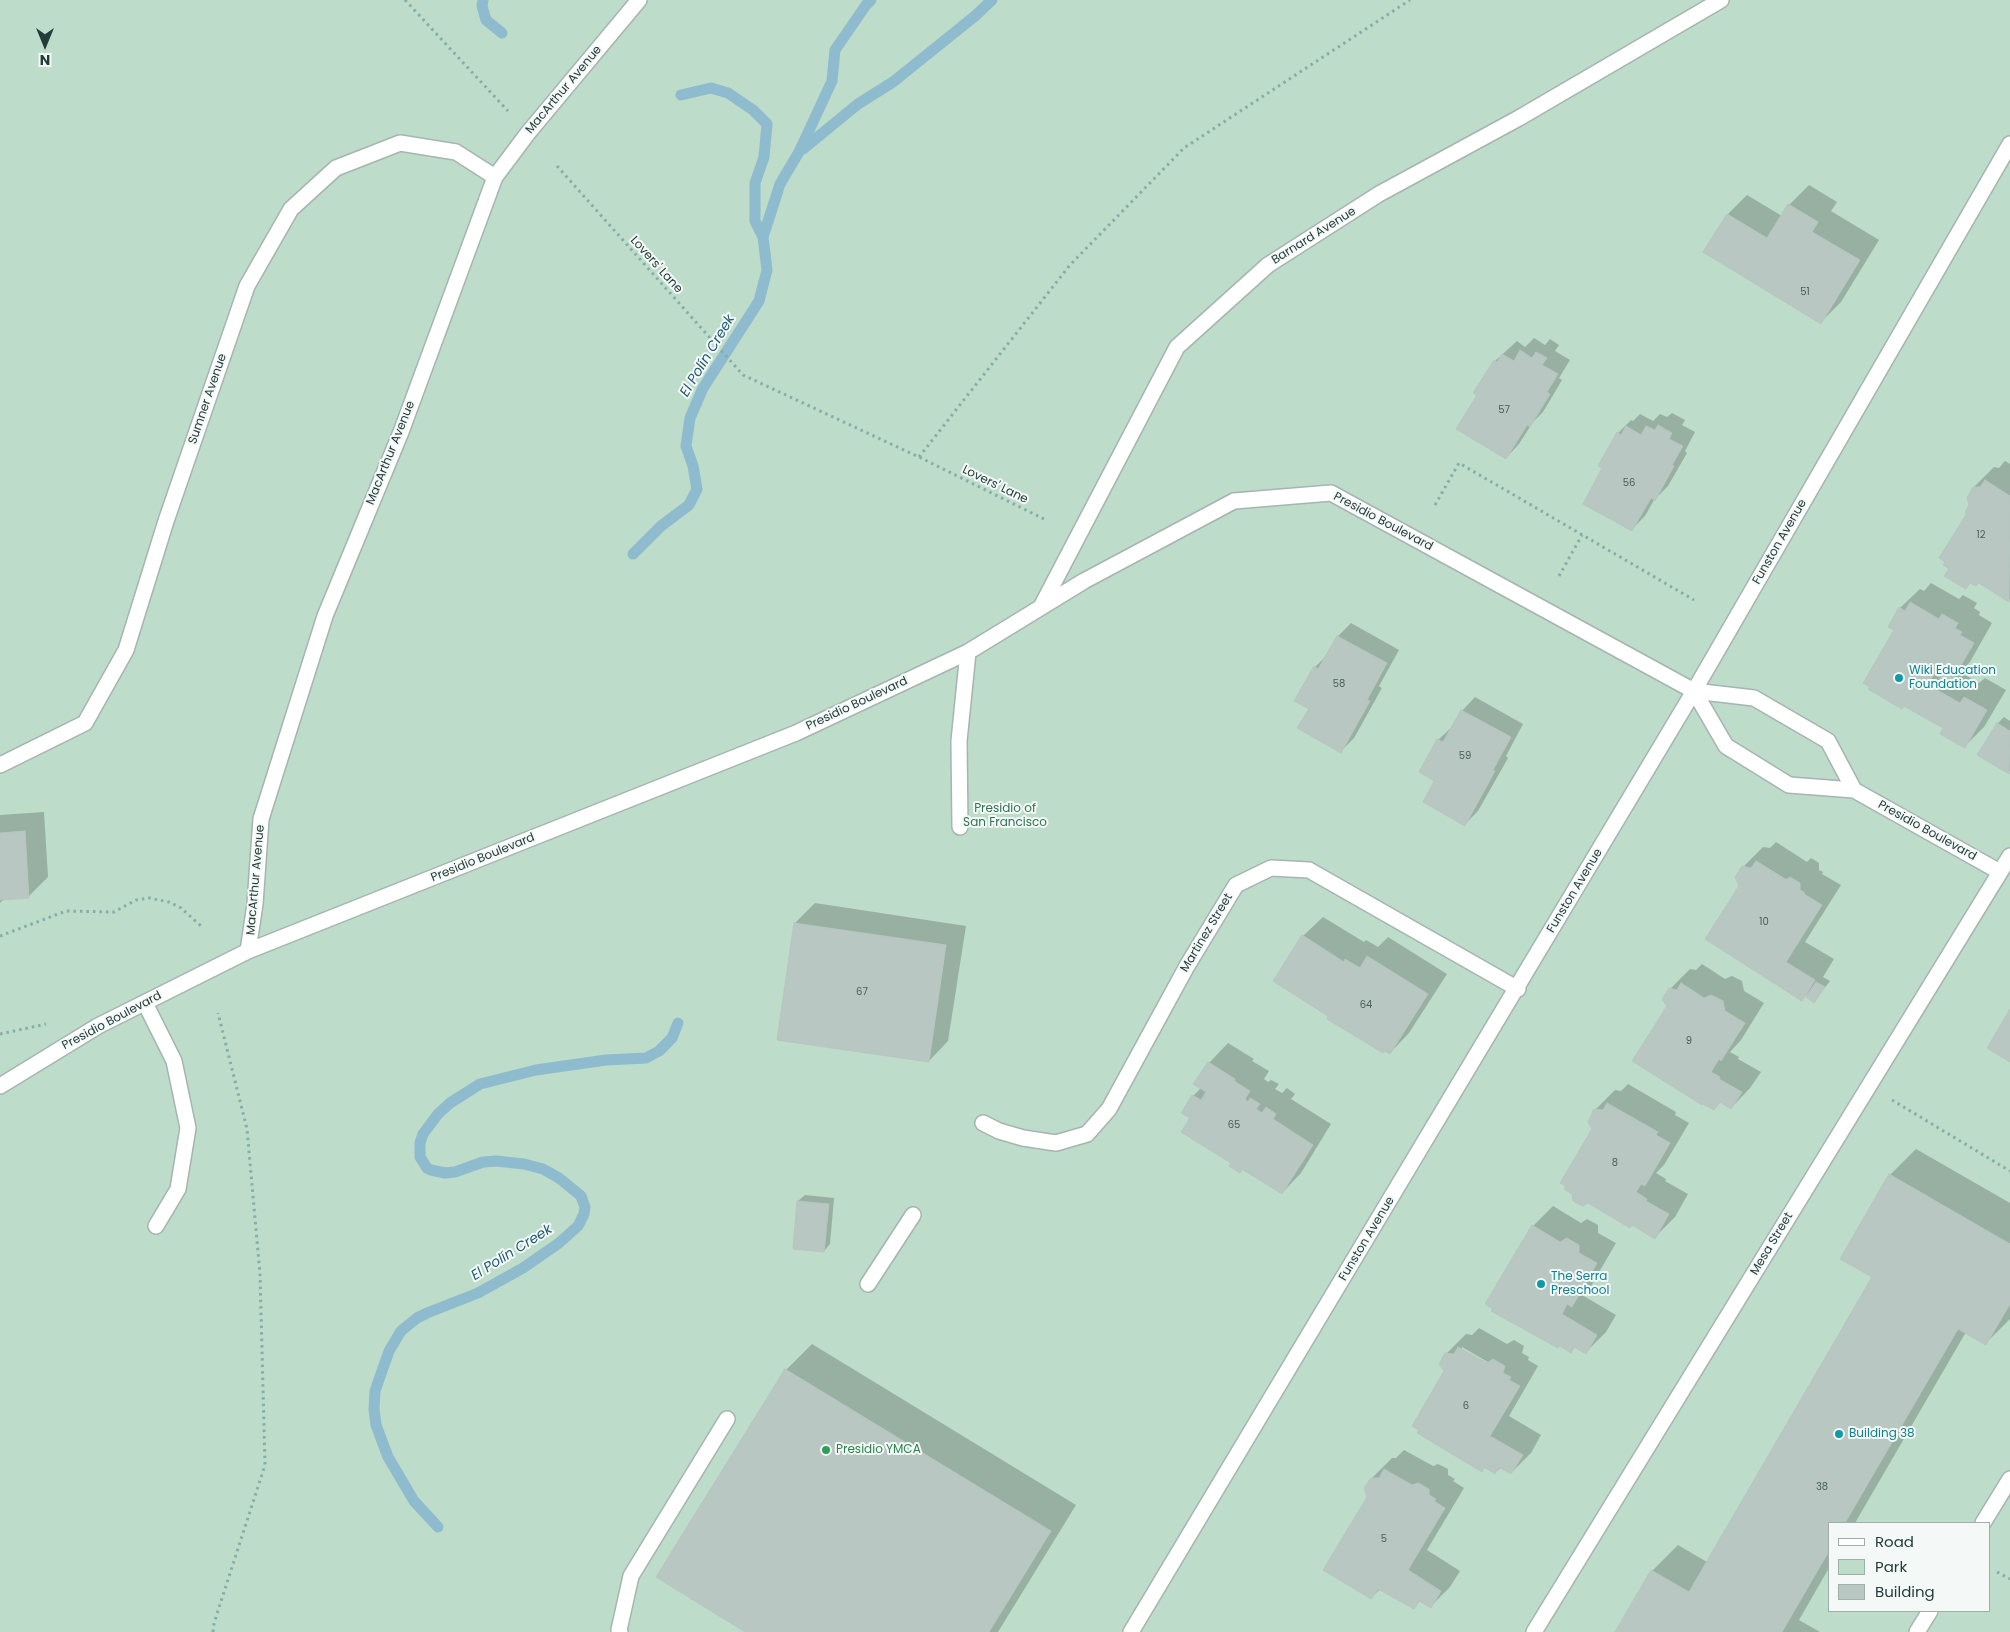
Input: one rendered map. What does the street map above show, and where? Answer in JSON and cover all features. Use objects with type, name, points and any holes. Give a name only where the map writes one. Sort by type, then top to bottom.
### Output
[{"type":"street","name":"MacArthur Avenue","points":[[248,952],[256,904],[261,819],[319,635],[401,432],[495,177],[528,133],[638,0]]},
{"type":"street","name":"Barnard Avenue","points":[[1040,608],[1177,347],[1268,265],[1379,194],[1519,118],[1721,0]]},
{"type":"street","name":"Sumner Avenue","points":[[0,765],[84,723],[126,650],[166,520],[247,286],[291,209],[336,168],[400,143],[456,152],[495,177]]},
{"type":"street","name":"Funston Avenue","points":[[1130,1632],[1518,988],[1694,691],[2010,144]]},
{"type":"street","name":"Presidio Boulevard","points":[[0,1086],[98,1026],[248,952],[796,734],[968,652],[1084,581],[1234,501],[1332,493],[1694,691],[1754,698],[1828,741],[1854,790]]},
{"type":"street","points":[[960,827],[959,741],[968,652]]},
{"type":"street","name":"Presidio Boulevard","points":[[1694,691],[1726,746],[1788,785],[1854,790],[2000,872]]},
{"type":"street","name":"Mesa Street","points":[[1534,1632],[2010,856]]},
{"type":"street","name":"Martinez Street","points":[[984,1123],[999,1131],[1022,1138],[1056,1143],[1088,1134],[1109,1109],[1187,966],[1236,885],[1271,868],[1309,870],[1518,988]]},
{"type":"street","points":[[145,1003],[174,1061],[188,1128],[178,1189],[156,1226]]},
{"type":"street","points":[[868,1284],[913,1215]]},
{"type":"street","points":[[620,1632],[631,1576],[727,1419]]},
{"type":"street","points":[[1984,1522],[2010,1479]]},
{"type":"street","points":[[1917,1632],[1929,1612]]},
{"type":"path","points":[[405,0],[508,111]]},
{"type":"path","points":[[918,457],[1070,265],[1184,148],[1410,0]]},
{"type":"path","name":"Lovers' Lane","points":[[557,166],[744,375],[828,413],[1046,520]]},
{"type":"path","points":[[1436,505],[1459,463],[1694,600]]},
{"type":"path","points":[[1559,576],[1582,535]]},
{"type":"path","points":[[0,936],[66,910],[114,912],[136,900],[149,898],[169,902],[181,908],[201,926]]},
{"type":"path","points":[[213,1632],[214,1623],[265,1465],[260,1274],[247,1129],[218,1013]]},
{"type":"path","points":[[0,1034],[54,1022]]},
{"type":"path","points":[[1869,1086],[2010,1170]]},
{"type":"path","points":[[1997,1572],[2010,1579]]},
{"type":"green space","name":"Presidio of San Francisco","points":[[0,0],[2010,0],[2010,1632],[0,1632]]},
{"type":"building","points":[[1788,204],[1818,222],[1812,232],[1860,260],[1821,324],[1703,252],[1727,214],[1767,238]]},
{"type":"building","points":[[1520,350],[1532,358],[1536,352],[1547,358],[1542,365],[1558,374],[1547,392],[1550,394],[1530,427],[1527,425],[1506,459],[1456,429],[1477,395],[1473,393],[1494,360],[1497,362],[1502,354],[1514,361]]},
{"type":"building","points":[[1658,425],[1672,433],[1669,439],[1683,446],[1655,501],[1651,498],[1632,531],[1583,504],[1602,468],[1598,466],[1617,432],[1621,435],[1626,426],[1641,435],[1646,426],[1655,430]]},
{"type":"building","points":[[1985,480],[2010,496],[2009,602],[1979,583],[1976,586],[1970,583],[1966,589],[1944,576],[1949,569],[1943,565],[1945,562],[1939,558],[1967,513],[1965,512],[1969,505],[1967,498],[1973,487],[1980,487]]},
{"type":"building","name":"Wiki Education Foundation","points":[[1910,602],[1939,619],[1942,614],[1958,623],[1955,628],[1962,632],[1960,635],[1974,643],[1950,684],[1934,674],[1928,685],[1960,703],[1964,697],[1987,710],[1965,748],[1940,734],[1943,728],[1904,706],[1902,709],[1868,689],[1870,687],[1863,683],[1894,630],[1888,627],[1899,607],[1905,611]]},
{"type":"building","points":[[1337,636],[1387,663],[1367,700],[1370,701],[1341,753],[1297,728],[1309,709],[1294,701],[1314,666],[1318,669]]},
{"type":"building","points":[[1461,710],[1511,737],[1465,826],[1423,802],[1434,781],[1419,772],[1437,739],[1443,742]]},
{"type":"building","points":[[1997,723],[2010,731],[2009,774],[1977,755]]},
{"type":"building","points":[[25,831],[29,898],[0,900],[0,833]]},
{"type":"building","points":[[1756,861],[1786,880],[1790,877],[1800,883],[1800,890],[1804,894],[1822,905],[1786,962],[1815,980],[1802,1001],[1705,939],[1739,886],[1735,877],[1742,866],[1751,868]]},
{"type":"building","points":[[794,923],[946,945],[929,1062],[777,1040]]},
{"type":"building","points":[[1302,935],[1344,962],[1345,959],[1360,968],[1367,956],[1428,994],[1390,1054],[1384,1051],[1383,1053],[1327,1019],[1328,1016],[1273,981]]},
{"type":"building","points":[[1816,982],[1825,987],[1814,1003],[1806,997]]},
{"type":"building","points":[[1681,983],[1704,998],[1711,995],[1723,1001],[1725,1011],[1745,1023],[1721,1061],[1719,1059],[1711,1072],[1720,1077],[1719,1079],[1742,1092],[1731,1109],[1720,1102],[1714,1110],[1702,1105],[1632,1061],[1667,1006],[1662,999],[1669,988],[1677,990]]},
{"type":"building","points":[[2010,1009],[2010,1062],[1987,1048]]},
{"type":"building","points":[[1208,1062],[1250,1091],[1245,1099],[1248,1102],[1250,1098],[1260,1104],[1256,1109],[1262,1113],[1266,1107],[1276,1114],[1273,1119],[1313,1145],[1282,1194],[1242,1169],[1240,1173],[1229,1166],[1231,1163],[1181,1132],[1190,1118],[1181,1113],[1192,1095],[1201,1100],[1206,1092],[1193,1084]]},
{"type":"building","points":[[1607,1103],[1658,1132],[1656,1135],[1670,1143],[1645,1186],[1641,1184],[1636,1192],[1647,1199],[1646,1201],[1669,1214],[1655,1239],[1632,1225],[1630,1228],[1588,1203],[1583,1206],[1573,1201],[1572,1194],[1564,1189],[1566,1186],[1560,1183],[1592,1129],[1588,1122],[1594,1109],[1603,1110]]},
{"type":"building","name":"Building 38","points":[[1889,1174],[2010,1244],[2010,1304],[1986,1345],[1958,1329],[1846,1522],[1828,1522],[1828,1553],[1782,1632],[1615,1632],[1651,1570],[1689,1592],[1872,1277],[1840,1259]]},
{"type":"building","points":[[797,1201],[829,1204],[824,1252],[793,1249]]},
{"type":"building","name":"The Serra Preschool","points":[[1532,1225],[1560,1242],[1567,1238],[1579,1245],[1579,1253],[1597,1263],[1572,1307],[1567,1304],[1562,1314],[1597,1335],[1586,1354],[1574,1347],[1571,1353],[1560,1346],[1558,1348],[1491,1311],[1493,1309],[1485,1304]]},
{"type":"building","points":[[1458,1347],[1487,1363],[1493,1359],[1505,1366],[1503,1373],[1511,1377],[1509,1380],[1520,1386],[1490,1436],[1523,1455],[1511,1474],[1499,1467],[1495,1474],[1484,1467],[1482,1472],[1417,1433],[1419,1430],[1412,1426],[1444,1371],[1439,1364],[1445,1353],[1454,1354]]},
{"type":"building","name":"Presidio YMCA","points":[[785,1369],[1051,1531],[989,1632],[745,1632],[656,1577]]},
{"type":"building","points":[[1384,1469],[1412,1485],[1418,1483],[1429,1489],[1429,1495],[1436,1499],[1434,1501],[1445,1508],[1408,1570],[1441,1591],[1431,1608],[1419,1601],[1414,1609],[1378,1589],[1371,1599],[1323,1570],[1367,1497],[1364,1488],[1371,1478],[1379,1478]]},
{"type":"waterway","name":"El Polín Creek","points":[[483,0],[482,6],[486,20],[502,33]]},
{"type":"waterway","name":"El Polín Creek","points":[[763,237],[780,184],[799,152],[832,81],[835,50],[871,0]]},
{"type":"waterway","name":"El Polín Creek","points":[[803,149],[858,104],[893,82],[992,0]]},
{"type":"waterway","name":"El Polín Creek","points":[[633,554],[661,526],[689,505],[697,489],[693,466],[686,446],[690,418],[703,388],[759,301],[767,270],[763,237],[755,221],[755,183],[764,157],[767,124],[753,110],[728,93],[711,88],[681,95]]},
{"type":"waterway","name":"El Polín Creek","points":[[438,1527],[414,1501],[388,1457],[376,1425],[374,1409],[375,1391],[389,1351],[401,1331],[417,1318],[478,1293],[523,1268],[559,1243],[578,1226],[585,1207],[581,1196],[559,1178],[543,1169],[524,1164],[496,1161],[483,1162],[455,1172],[445,1173],[431,1170],[427,1168],[420,1157],[420,1143],[423,1134],[438,1114],[450,1103],[480,1084],[536,1070],[606,1060],[646,1058],[659,1051],[672,1038],[678,1023]]},
{"type":"place","name":"Wiki Education Foundation","points":[[1899,678]]},
{"type":"place","name":"The Serra Preschool","points":[[1541,1284]]},
{"type":"place","name":"Building 38","points":[[1839,1434]]},
{"type":"place","name":"Presidio YMCA","points":[[826,1450]]}]
